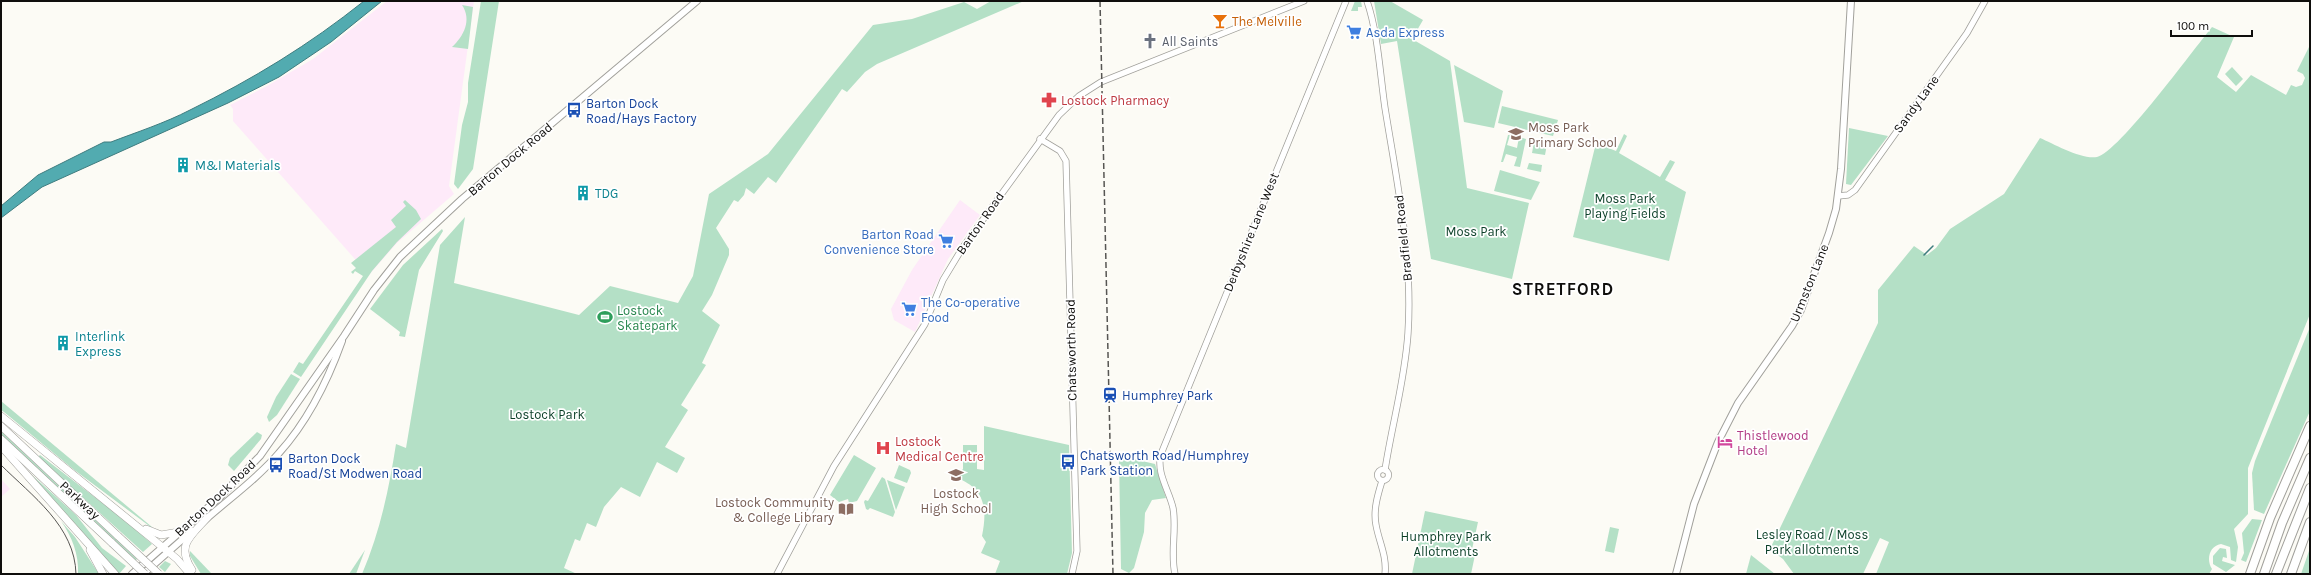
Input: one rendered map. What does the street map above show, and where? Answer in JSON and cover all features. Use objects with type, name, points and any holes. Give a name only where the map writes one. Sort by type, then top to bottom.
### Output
[{"type":"highway","points":[[1,416],[110,503],[168,552],[190,574]]},
{"type":"highway","name":"Parkway","points":[[1,426],[159,574]]},
{"type":"highway","points":[[2250,574],[2270,518],[2310,426]]},
{"type":"highway","name":"Parkway","points":[[1,439],[144,574]]},
{"type":"highway","points":[[1,446],[115,574]]},
{"type":"highway","points":[[2264,574],[2282,523],[2310,458]]},
{"type":"highway","points":[[2276,574],[2310,488]]},
{"type":"highway","points":[[110,503],[151,532],[166,535],[179,532]]},
{"type":"highway","points":[[194,574],[184,557],[184,547],[207,518]]},
{"type":"highway","points":[[2291,574],[2310,522]]},
{"type":"highway","points":[[82,536],[104,574]]},
{"type":"main road","name":"Barton Dock Road","points":[[132,574],[161,547],[220,497],[260,456],[344,336],[374,290],[413,243],[697,1]]},
{"type":"main road","name":"Urmston Lane","points":[[1676,574],[1698,492],[1718,442],[1738,403],[1792,326],[1801,310],[1827,238],[1838,196],[1852,1]]},
{"type":"main road","name":"Barton Dock Road","points":[[144,574],[270,462],[289,442],[315,399],[344,336]]},
{"type":"street","name":"Barton Road","points":[[777,574],[834,466],[925,324],[948,271],[1040,139],[1066,107],[1101,82],[1304,1]]},
{"type":"street","name":"Derbyshire Lane West","points":[[1175,574],[1174,519],[1159,462],[1198,361],[1345,1]]},
{"type":"street","name":"Sandy Lane","points":[[1838,196],[1848,195],[1855,190],[1967,33],[1986,1]]},
{"type":"street","name":"Bradfield Road","points":[[1368,2],[1403,231],[1408,280],[1408,334],[1405,362],[1385,470],[1379,471],[1378,474],[1382,481],[1376,504],[1376,524],[1385,559],[1385,574]]},
{"type":"street","name":"Chatsworth Road","points":[[1040,139],[1060,151],[1066,161],[1077,551],[1072,574]]},
{"type":"shaded area","points":[[387,1],[474,1],[449,186],[454,194],[397,243],[369,275],[233,121],[233,109],[230,105],[267,86],[313,59]]},
{"type":"shaded area","points":[[960,200],[980,215],[948,259],[915,332],[894,320],[891,309],[912,270]]},
{"type":"shaded area","points":[[1,479],[10,489],[1,497]]},
{"type":"green space","points":[[481,1],[499,1],[473,169],[458,189],[454,184],[462,125],[468,102],[468,83]]},
{"type":"green space","name":"Lostock Park","points":[[991,1],[1024,1],[877,64],[865,72],[847,92],[842,89],[776,183],[768,177],[754,194],[746,188],[744,195],[738,202],[734,200],[716,228],[729,249],[729,255],[712,295],[702,311],[720,325],[702,363],[706,365],[681,405],[688,410],[665,447],[685,458],[677,473],[657,462],[640,497],[621,487],[604,507],[596,527],[587,523],[580,541],[575,539],[564,568],[577,574],[362,574],[379,526],[396,444],[406,448],[440,245],[465,217],[454,283],[579,315],[610,286],[678,303],[693,276],[709,194],[768,154],[873,25],[912,19],[964,2],[977,9]]},
{"type":"green space","points":[[1355,1],[1361,1],[1362,7],[1358,7],[1358,11],[1351,11]]},
{"type":"green space","name":"Moss Park","points":[[1374,1],[1390,1],[1423,20],[1412,39],[1450,61],[1467,188],[1529,203],[1512,279],[1431,259],[1397,41],[1381,44]]},
{"type":"green space","points":[[462,5],[473,7],[468,49],[452,47],[460,38],[465,28],[466,16]]},
{"type":"green space","name":"Lesley Road / Moss Park allotments","points":[[2212,27],[2234,37],[2217,77],[2236,92],[2251,75],[2286,95],[2291,85],[2296,87],[2302,85],[2305,78],[2303,74],[2297,71],[2310,45],[2310,314],[2248,468],[2248,514],[2234,529],[2238,547],[2236,562],[2231,560],[2230,547],[2221,544],[2217,545],[2211,550],[2209,562],[2212,569],[2209,574],[1876,574],[1889,542],[1880,538],[1863,574],[1794,574],[1783,559],[1770,549],[1878,323],[1878,290],[1914,246],[1927,255],[1936,248],[1950,229],[2004,194],[2040,138],[2068,151],[2084,156],[2097,157],[2107,151],[2122,138],[2156,99]]},
{"type":"green space","points":[[1454,65],[1503,91],[1494,128],[1464,122]]},
{"type":"green space","points":[[2232,67],[2243,79],[2236,86],[2225,74]]},
{"type":"green space","points":[[1502,106],[1558,120],[1553,136],[1498,123]]},
{"type":"green space","points":[[1849,128],[1888,136],[1851,185],[1846,184]]},
{"type":"green space","name":"Moss Park Playing Fields","points":[[1624,134],[1627,136],[1619,153],[1660,177],[1670,160],[1675,162],[1665,180],[1686,192],[1669,261],[1573,237],[1596,143],[1616,151]]},
{"type":"green space","points":[[1508,135],[1510,135],[1507,145],[1517,148],[1519,137],[1526,139],[1520,167],[1514,166],[1517,157],[1506,154],[1503,162],[1501,162]]},
{"type":"green space","points":[[1534,142],[1547,144],[1545,155],[1532,153]]},
{"type":"green space","points":[[1529,163],[1542,165],[1541,172],[1527,169]]},
{"type":"green space","points":[[1500,170],[1540,182],[1531,200],[1494,191]]},
{"type":"green space","points":[[405,200],[416,210],[421,219],[397,242],[372,271],[301,377],[293,372],[299,362],[303,364],[363,276],[355,271],[353,274],[351,272],[356,268],[351,263],[396,227],[391,220],[406,206],[403,202]]},
{"type":"green space","points":[[442,229],[443,231],[419,270],[405,337],[399,336],[400,332],[370,309],[403,265]]},
{"type":"green space","points":[[2310,327],[2310,411],[2264,514],[2254,510],[2252,473],[2255,461]]},
{"type":"green space","points":[[291,374],[300,379],[277,415],[269,422],[267,417],[276,397]]},
{"type":"green space","points":[[1,401],[152,528],[73,469],[1,410]]},
{"type":"green space","points":[[984,426],[1069,445],[1072,553],[1067,574],[995,574],[1000,561],[981,553],[986,542],[982,536],[984,525],[984,507],[982,499],[978,493],[965,481],[955,477],[963,469],[963,445],[977,445],[977,469],[984,470]]},
{"type":"green space","points":[[1,431],[137,559],[135,561],[1,436]]},
{"type":"green space","points":[[257,432],[262,435],[261,439],[234,471],[228,465],[230,458]]},
{"type":"green space","points":[[40,455],[127,522],[152,544],[143,552],[38,457]]},
{"type":"green space","points":[[854,455],[876,468],[857,501],[849,503],[848,499],[839,502],[830,495]]},
{"type":"green space","points":[[1125,457],[1155,464],[1166,498],[1152,500],[1145,513],[1144,532],[1134,568],[1129,573],[1121,569],[1119,458]]},
{"type":"green space","points":[[899,465],[910,470],[911,473],[907,483],[894,478]]},
{"type":"green space","points":[[31,474],[76,515],[102,548],[126,566],[119,574]]},
{"type":"green space","points":[[882,477],[885,479],[895,512],[893,517],[870,508],[868,510],[866,509],[864,502],[865,500],[868,501]]},
{"type":"green space","points":[[887,480],[905,487],[896,510]]},
{"type":"green space","name":"Humphrey Park Allotments","points":[[1425,511],[1478,522],[1471,554],[1475,555],[1471,574],[1412,574]]},
{"type":"green space","points":[[2252,519],[2262,520],[2246,562],[2241,560],[2244,553],[2242,533]]},
{"type":"green space","points":[[61,521],[75,537],[99,574],[78,574],[74,546]]},
{"type":"green space","points":[[1610,527],[1619,529],[1614,553],[1605,551]]},
{"type":"green space","points":[[2220,548],[2226,549],[2227,558],[2223,557],[2222,561],[2235,565],[2226,572],[2213,564],[2213,556]]},
{"type":"green space","points":[[2310,548],[2310,574],[2301,574]]},
{"type":"green space","points":[[365,550],[356,574],[349,574]]},
{"type":"green space","points":[[190,551],[212,574],[201,574],[190,556]]},
{"type":"green space","points":[[1751,555],[1775,574],[1746,574]]},
{"type":"green space","points":[[165,561],[171,564],[165,572],[159,567]]},
{"type":"water","points":[[364,1],[382,1],[331,42],[279,77],[228,103],[42,187],[1,218],[1,206],[38,175],[104,142],[111,142],[180,115],[236,86],[301,47]]},
{"type":"waterway","points":[[1924,255],[1933,246]]},
{"type":"tram line","points":[[1,465],[38,500],[60,527],[68,541],[74,557],[76,574]]},
{"type":"railway","points":[[1100,1],[1113,574]]},
{"type":"place","name":"The Melville","points":[[1220,21]]},
{"type":"place","name":"Asda Express","points":[[1354,32]]},
{"type":"place","name":"All Saints","points":[[1150,41]]},
{"type":"place","name":"Lostock Pharmacy","points":[[1049,100]]},
{"type":"place","name":"Barton Dock Road/Hays Factory","points":[[574,110]]},
{"type":"place","name":"Moss Park Primary School","points":[[1516,134]]},
{"type":"place","name":"M&I Materials","points":[[183,165]]},
{"type":"place","name":"TDG","points":[[583,193]]},
{"type":"place","name":"Barton Road Convenience Store","points":[[946,241]]},
{"type":"place","name":"The Co-operative Food","points":[[909,309]]},
{"type":"place","name":"Lostock Skatepark","points":[[605,317]]},
{"type":"place","name":"Interlink Express","points":[[63,343]]},
{"type":"place","name":"Humphrey Park","points":[[1110,395]]},
{"type":"place","name":"Thistlewood Hotel","points":[[1725,442]]},
{"type":"place","name":"Lostock Medical Centre","points":[[883,448]]},
{"type":"place","name":"Chatsworth Road/Humphrey Park Station","points":[[1068,462]]},
{"type":"place","name":"Barton Dock Road/St Modwen Road","points":[[276,465]]},
{"type":"place","name":"Lostock High School","points":[[956,475]]},
{"type":"place","name":"Lostock Community & College Library","points":[[846,509]]},
{"type":"district","name":"STRETFORD","points":[[1563,289]]}]
